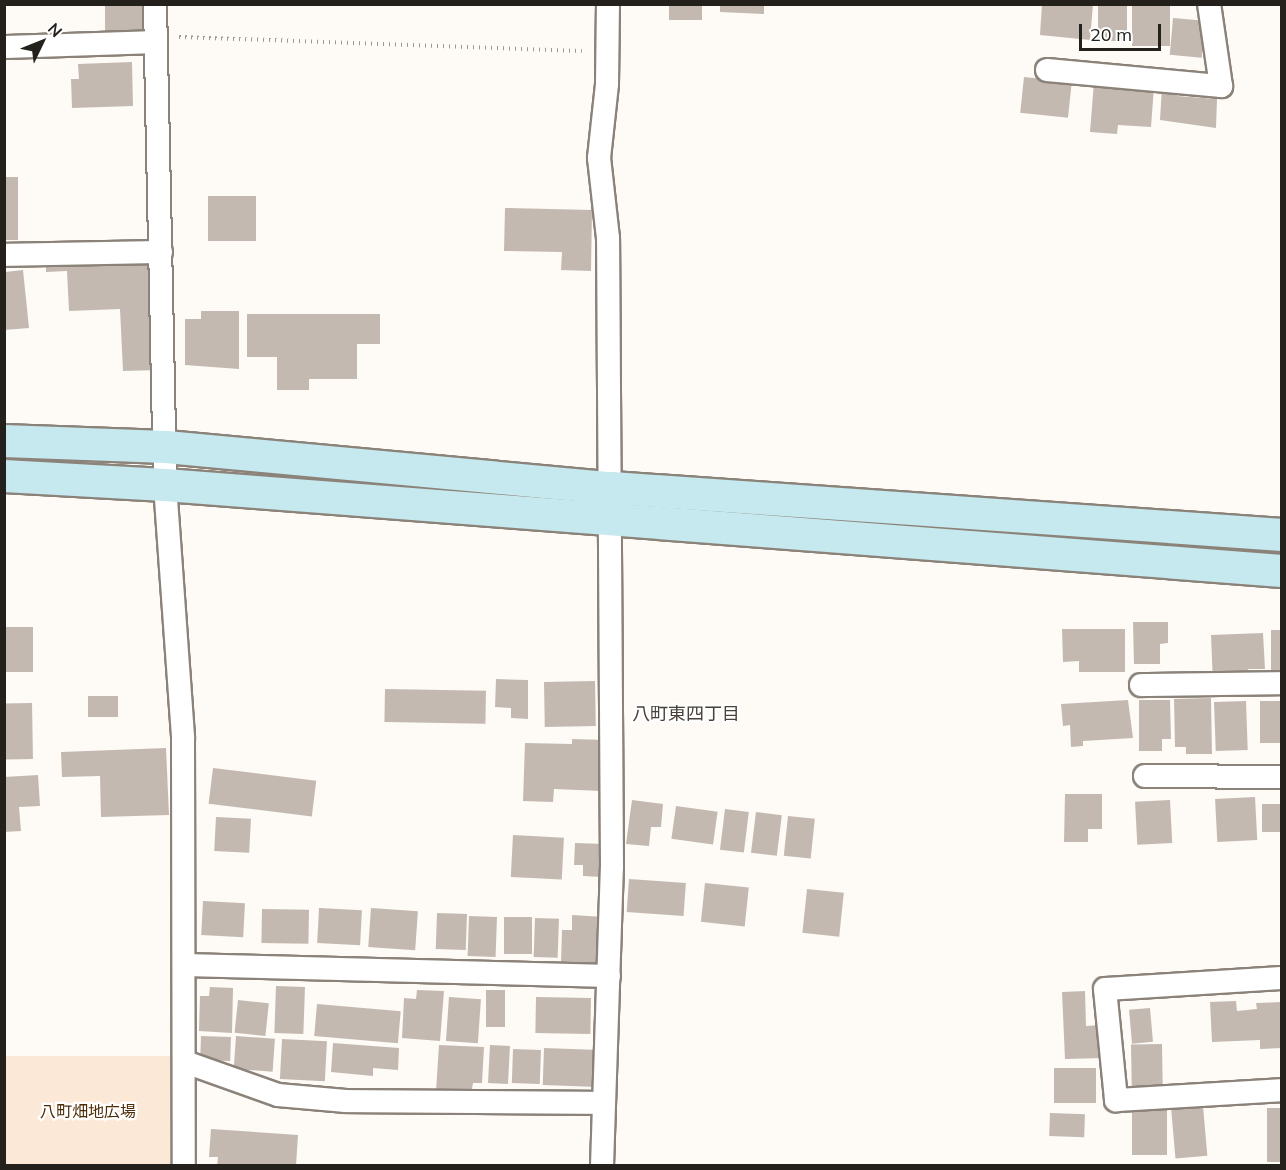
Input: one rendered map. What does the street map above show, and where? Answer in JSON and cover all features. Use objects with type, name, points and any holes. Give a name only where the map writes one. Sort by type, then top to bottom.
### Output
[{"type":"street","points":[[155,4],[165,485],[183,738],[186,965],[184,1166]]},
{"type":"street","points":[[602,1166],[609,976],[613,521],[608,238],[599,158],[607,52],[608,4]]},
{"type":"street","points":[[1047,70],[1221,86],[1209,4]]},
{"type":"street","points":[[4,47],[154,39]]},
{"type":"street","points":[[4,255],[161,252]]},
{"type":"street","points":[[4,441],[166,447],[612,488],[1281,535]]},
{"type":"street","points":[[4,476],[165,485],[1281,571]]},
{"type":"street","points":[[1141,685],[1281,683]]},
{"type":"street","points":[[1144,776],[1281,777]]},
{"type":"street","points":[[186,965],[609,976]]},
{"type":"street","points":[[1281,978],[1105,989],[1116,1100],[1281,1090]]},
{"type":"street","points":[[185,1062],[278,1095],[346,1101],[604,1103]]},
{"type":"path","points":[[154,39],[607,52]]},
{"type":"green space","name":"八町畑地広場","points":[[5,1056],[172,1056],[172,1165],[5,1165]]},
{"type":"building","points":[[105,4],[144,4],[144,32],[105,32]]},
{"type":"building","points":[[669,4],[702,4],[702,20],[669,20]]},
{"type":"building","points":[[720,4],[764,4],[764,14],[720,12]]},
{"type":"building","points":[[1042,4],[1093,4],[1090,40],[1040,35]]},
{"type":"building","points":[[1098,4],[1127,4],[1127,41],[1098,41]]},
{"type":"building","points":[[1132,4],[1170,4],[1170,46],[1132,46]]},
{"type":"building","points":[[1173,18],[1205,21],[1202,58],[1170,55]]},
{"type":"building","points":[[132,62],[133,106],[72,108],[71,79],[79,79],[78,64]]},
{"type":"building","points":[[1024,77],[1072,82],[1068,118],[1020,113]]},
{"type":"building","points":[[1094,82],[1154,87],[1151,127],[1118,125],[1117,134],[1090,132]]},
{"type":"building","points":[[1162,87],[1178,88],[1177,96],[1217,99],[1216,128],[1160,120]]},
{"type":"building","points":[[4,177],[18,177],[18,240],[4,240]]},
{"type":"building","points":[[208,196],[256,196],[256,241],[208,241]]},
{"type":"building","points":[[505,208],[592,210],[591,271],[561,270],[562,252],[504,251]]},
{"type":"building","points":[[154,258],[159,370],[123,371],[120,309],[69,311],[67,271],[46,272],[46,261]]},
{"type":"building","points":[[23,270],[29,328],[4,330],[5,272]]},
{"type":"building","points":[[201,311],[239,311],[239,369],[185,365],[185,319],[201,319]]},
{"type":"building","points":[[247,314],[380,314],[380,344],[357,344],[357,379],[309,379],[309,390],[277,390],[277,357],[247,357]]},
{"type":"building","points":[[1133,622],[1168,622],[1168,643],[1160,644],[1160,664],[1134,664]]},
{"type":"building","points":[[4,627],[33,627],[33,672],[4,672]]},
{"type":"building","points":[[1062,629],[1125,629],[1125,672],[1079,672],[1079,661],[1063,662]]},
{"type":"building","points":[[1271,630],[1282,630],[1282,676],[1271,676]]},
{"type":"building","points":[[1263,633],[1265,669],[1248,669],[1249,683],[1213,684],[1211,635]]},
{"type":"building","points":[[496,679],[528,680],[528,719],[511,718],[511,708],[495,707]]},
{"type":"building","points":[[595,681],[596,726],[545,727],[544,682]]},
{"type":"building","points":[[385,689],[486,691],[485,724],[384,722]]},
{"type":"building","points":[[88,696],[118,696],[118,717],[88,717]]},
{"type":"building","points":[[1211,698],[1212,754],[1186,754],[1186,747],[1175,747],[1174,699]]},
{"type":"building","points":[[1128,700],[1133,738],[1083,741],[1083,746],[1071,747],[1070,725],[1063,726],[1061,704]]},
{"type":"building","points":[[1139,700],[1170,700],[1171,739],[1162,739],[1162,751],[1139,751]]},
{"type":"building","points":[[1246,701],[1248,750],[1216,751],[1214,702]]},
{"type":"building","points":[[1260,701],[1282,701],[1282,743],[1260,743]]},
{"type":"building","points":[[4,703],[32,703],[33,759],[5,759]]},
{"type":"building","points":[[572,739],[604,740],[602,791],[554,789],[553,802],[523,801],[525,743],[572,744]]},
{"type":"building","points":[[166,748],[169,815],[101,817],[100,776],[62,777],[61,752]]},
{"type":"building","points":[[213,768],[316,781],[312,816],[209,804]]},
{"type":"building","points":[[38,775],[40,806],[19,807],[21,831],[4,832],[4,777]]},
{"type":"building","points":[[1065,794],[1102,794],[1102,829],[1088,829],[1088,842],[1064,842]]},
{"type":"building","points":[[1255,797],[1257,840],[1217,842],[1215,799]]},
{"type":"building","points":[[632,800],[663,804],[661,827],[651,827],[649,846],[626,844]]},
{"type":"building","points":[[1170,800],[1172,843],[1137,845],[1135,802]]},
{"type":"building","points":[[1262,804],[1282,804],[1282,832],[1262,832]]},
{"type":"building","points":[[676,806],[718,812],[713,845],[671,839]]},
{"type":"building","points":[[725,809],[749,812],[744,853],[720,850]]},
{"type":"building","points":[[756,812],[782,815],[777,856],[751,853]]},
{"type":"building","points":[[788,816],[815,819],[811,859],[784,856]]},
{"type":"building","points":[[216,817],[251,819],[249,853],[214,851]]},
{"type":"building","points":[[513,835],[564,838],[562,880],[511,877]]},
{"type":"building","points":[[575,843],[604,844],[602,877],[583,876],[583,865],[574,865]]},
{"type":"building","points":[[629,879],[686,883],[684,916],[627,912]]},
{"type":"building","points":[[705,883],[749,888],[745,926],[701,922]]},
{"type":"building","points":[[807,889],[844,893],[839,937],[802,933]]},
{"type":"building","points":[[203,901],[245,903],[243,937],[201,935]]},
{"type":"building","points":[[319,908],[362,910],[360,945],[317,943]]},
{"type":"building","points":[[371,908],[418,911],[415,950],[368,947]]},
{"type":"building","points":[[262,909],[309,910],[308,944],[261,943]]},
{"type":"building","points":[[437,913],[467,914],[466,950],[436,949]]},
{"type":"building","points":[[572,915],[605,917],[604,964],[561,963],[562,930],[572,930]]},
{"type":"building","points":[[469,916],[497,917],[496,957],[468,956]]},
{"type":"building","points":[[504,917],[532,917],[532,954],[504,954]]},
{"type":"building","points":[[535,918],[559,919],[558,958],[534,957]]},
{"type":"building","points":[[276,986],[305,987],[303,1034],[274,1033]]},
{"type":"building","points":[[210,987],[233,988],[232,1033],[199,1031],[200,996],[209,996]]},
{"type":"building","points":[[417,990],[444,991],[440,1041],[402,1038],[404,998],[416,999]]},
{"type":"building","points":[[486,990],[505,990],[505,1027],[486,1027]]},
{"type":"building","points":[[1085,991],[1086,1026],[1101,1025],[1103,1058],[1065,1059],[1062,992]]},
{"type":"building","points":[[449,997],[481,999],[478,1043],[446,1041]]},
{"type":"building","points":[[536,997],[591,998],[590,1034],[535,1033]]},
{"type":"building","points":[[238,1000],[269,1003],[265,1036],[235,1033]]},
{"type":"building","points":[[1236,1001],[1237,1011],[1257,1009],[1256,1003],[1282,1002],[1282,1048],[1260,1049],[1260,1040],[1212,1042],[1210,1002]]},
{"type":"building","points":[[317,1004],[401,1011],[398,1043],[314,1036]]},
{"type":"building","points":[[1150,1008],[1153,1042],[1132,1044],[1129,1010]]},
{"type":"building","points":[[201,1036],[231,1037],[230,1061],[200,1060]]},
{"type":"building","points":[[236,1036],[275,1039],[273,1072],[234,1069]]},
{"type":"building","points":[[282,1039],[327,1041],[325,1081],[280,1079]]},
{"type":"building","points":[[333,1043],[399,1048],[398,1070],[373,1068],[373,1076],[331,1072]]},
{"type":"building","points":[[1162,1044],[1163,1086],[1132,1087],[1131,1045]]},
{"type":"building","points":[[439,1045],[484,1047],[482,1083],[473,1083],[472,1089],[463,1089],[463,1092],[436,1091]]},
{"type":"building","points":[[490,1045],[510,1046],[508,1084],[488,1083]]},
{"type":"building","points":[[544,1048],[599,1050],[598,1087],[543,1085]]},
{"type":"building","points":[[513,1049],[541,1050],[540,1084],[512,1083]]},
{"type":"building","points":[[1054,1068],[1096,1068],[1096,1103],[1054,1103]]},
{"type":"building","points":[[1132,1106],[1167,1106],[1167,1155],[1132,1155]]},
{"type":"building","points":[[1203,1106],[1207,1156],[1175,1159],[1171,1109]]},
{"type":"building","points":[[1267,1108],[1282,1108],[1282,1162],[1267,1162]]},
{"type":"building","points":[[1050,1113],[1085,1114],[1084,1137],[1049,1136]]},
{"type":"building","points":[[211,1129],[298,1135],[296,1166],[217,1166],[218,1157],[209,1157]]},
{"type":"district","name":"八町東四丁目","points":[[686,714]]}]
